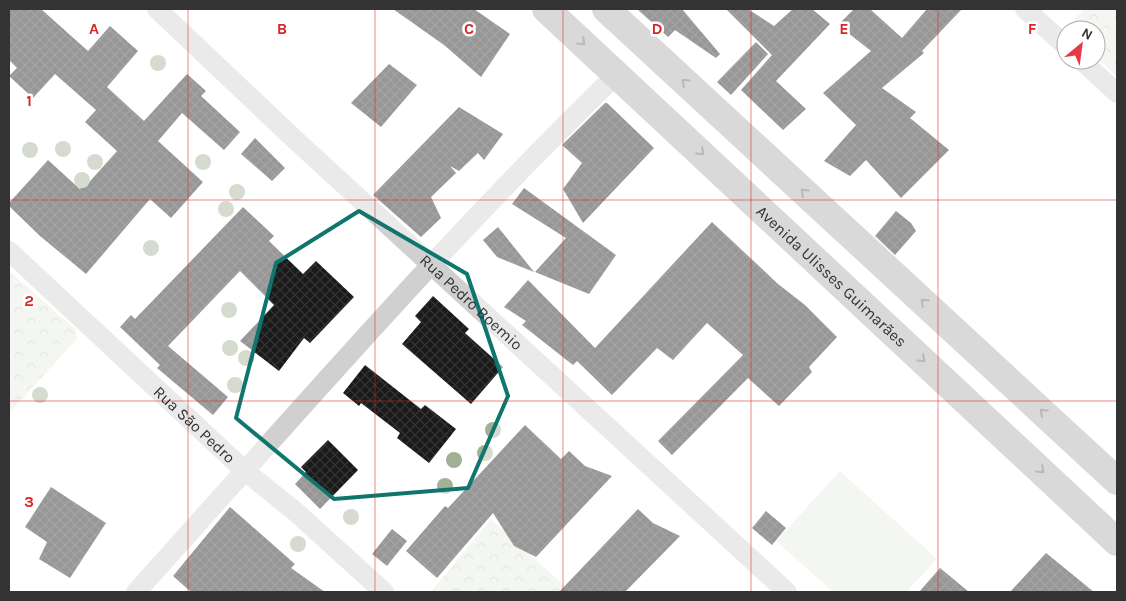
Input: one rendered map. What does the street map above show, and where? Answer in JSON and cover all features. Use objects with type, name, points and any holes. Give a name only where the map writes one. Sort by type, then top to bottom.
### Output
[{"type":"main road","name":"Avenida Ulisses Guimarães","points":[[546,9],[1117,542]]},
{"type":"main road","points":[[606,9],[1117,481]]},
{"type":"street","name":"Rua Pedro Boemio","points":[[157,9],[289,134],[787,592]]},
{"type":"street","points":[[1025,9],[1056,37]]},
{"type":"street","points":[[1092,70],[1117,93]]},
{"type":"street","points":[[136,592],[431,263],[539,150],[617,74]]},
{"type":"street","name":"Rua São Pedro","points":[[9,251],[245,471],[297,513],[384,592]]},
{"type":"highlighted area","points":[[359,211],[467,274],[508,396],[468,488],[334,499],[236,418],[276,263]]},
{"type":"green space","points":[[1084,9],[1117,9],[1117,77],[1106,67],[1106,20],[1074,20]]},
{"type":"green space","points":[[9,271],[76,330],[77,339],[9,413]]},
{"type":"green space","points":[[840,471],[937,559],[906,592],[833,592],[776,541]]},
{"type":"green space","points":[[491,519],[571,592],[431,592]]},
{"type":"building","points":[[9,9],[41,9],[88,51],[110,26],[138,51],[107,87],[144,121],[187,74],[206,91],[201,96],[240,132],[224,150],[182,113],[158,141],[203,182],[171,218],[150,199],[86,274],[40,236],[9,206],[9,203],[48,160],[80,189],[82,186],[84,188],[117,151],[85,122],[96,110],[55,74],[33,98],[9,76],[17,68],[9,60]]},
{"type":"building","points":[[393,9],[474,9],[510,34],[481,77],[444,45]]},
{"type":"building","points":[[637,9],[682,9],[720,54],[716,58],[675,30],[668,37]]},
{"type":"building","points":[[726,9],[748,9],[774,26],[793,9],[812,9],[830,24],[776,81],[806,109],[783,130],[741,90],[772,55]]},
{"type":"building","points":[[854,9],[870,9],[902,38],[927,9],[962,9],[922,51],[924,53],[882,88],[916,112],[910,118],[949,150],[901,198],[866,160],[850,176],[824,161],[856,125],[823,93],[871,51],[838,25]]},
{"type":"building","points":[[756,42],[768,54],[731,95],[717,82]]},
{"type":"building","points":[[389,64],[417,85],[381,127],[351,103]]},
{"type":"building","points":[[605,103],[654,148],[583,223],[563,189],[582,163],[562,145]]},
{"type":"building","points":[[459,107],[503,134],[484,160],[478,153],[459,171],[450,166],[456,173],[431,197],[441,218],[421,237],[373,195]]},
{"type":"building","points":[[255,138],[285,168],[272,181],[241,154]]},
{"type":"building","points":[[524,188],[616,255],[589,294],[535,272],[566,238],[512,204]]},
{"type":"building","points":[[243,207],[274,236],[269,241],[303,274],[316,261],[354,297],[310,343],[304,338],[279,371],[240,341],[274,305],[240,271],[168,346],[228,397],[213,415],[157,368],[160,365],[120,327],[131,315],[135,319]]},
{"type":"building","points":[[896,211],[911,223],[916,231],[895,255],[875,236]]},
{"type":"building","points":[[712,222],[778,284],[805,305],[837,337],[809,367],[812,372],[779,406],[748,378],[672,455],[658,441],[743,355],[707,323],[673,360],[657,348],[612,395],[577,361],[573,365],[522,325],[526,321],[504,307],[528,280],[595,348]]},
{"type":"building","points":[[498,227],[534,272],[497,257],[483,240]]},
{"type":"building","points":[[433,296],[469,329],[465,333],[503,367],[471,404],[402,344],[421,322],[415,316]]},
{"type":"building","points":[[365,365],[421,409],[425,405],[456,429],[429,463],[397,438],[400,433],[361,403],[359,406],[343,393]]},
{"type":"building","points":[[525,425],[561,459],[569,451],[585,466],[612,476],[536,557],[514,546],[493,513],[437,578],[406,551],[445,506],[448,508]]},
{"type":"building","points":[[328,440],[358,470],[320,509],[295,484],[306,472],[301,467]]},
{"type":"building","points":[[51,487],[106,523],[70,578],[39,559],[47,542],[25,527]]},
{"type":"building","points":[[230,507],[295,564],[291,568],[325,592],[191,592],[173,576]]},
{"type":"building","points":[[638,509],[653,523],[680,536],[625,592],[559,592]]},
{"type":"building","points":[[766,511],[786,528],[772,545],[752,528]]},
{"type":"building","points":[[392,529],[407,541],[387,566],[372,554]]},
{"type":"building","points":[[1046,553],[1094,592],[1010,592]]},
{"type":"building","points":[[940,568],[969,592],[919,592]]}]
